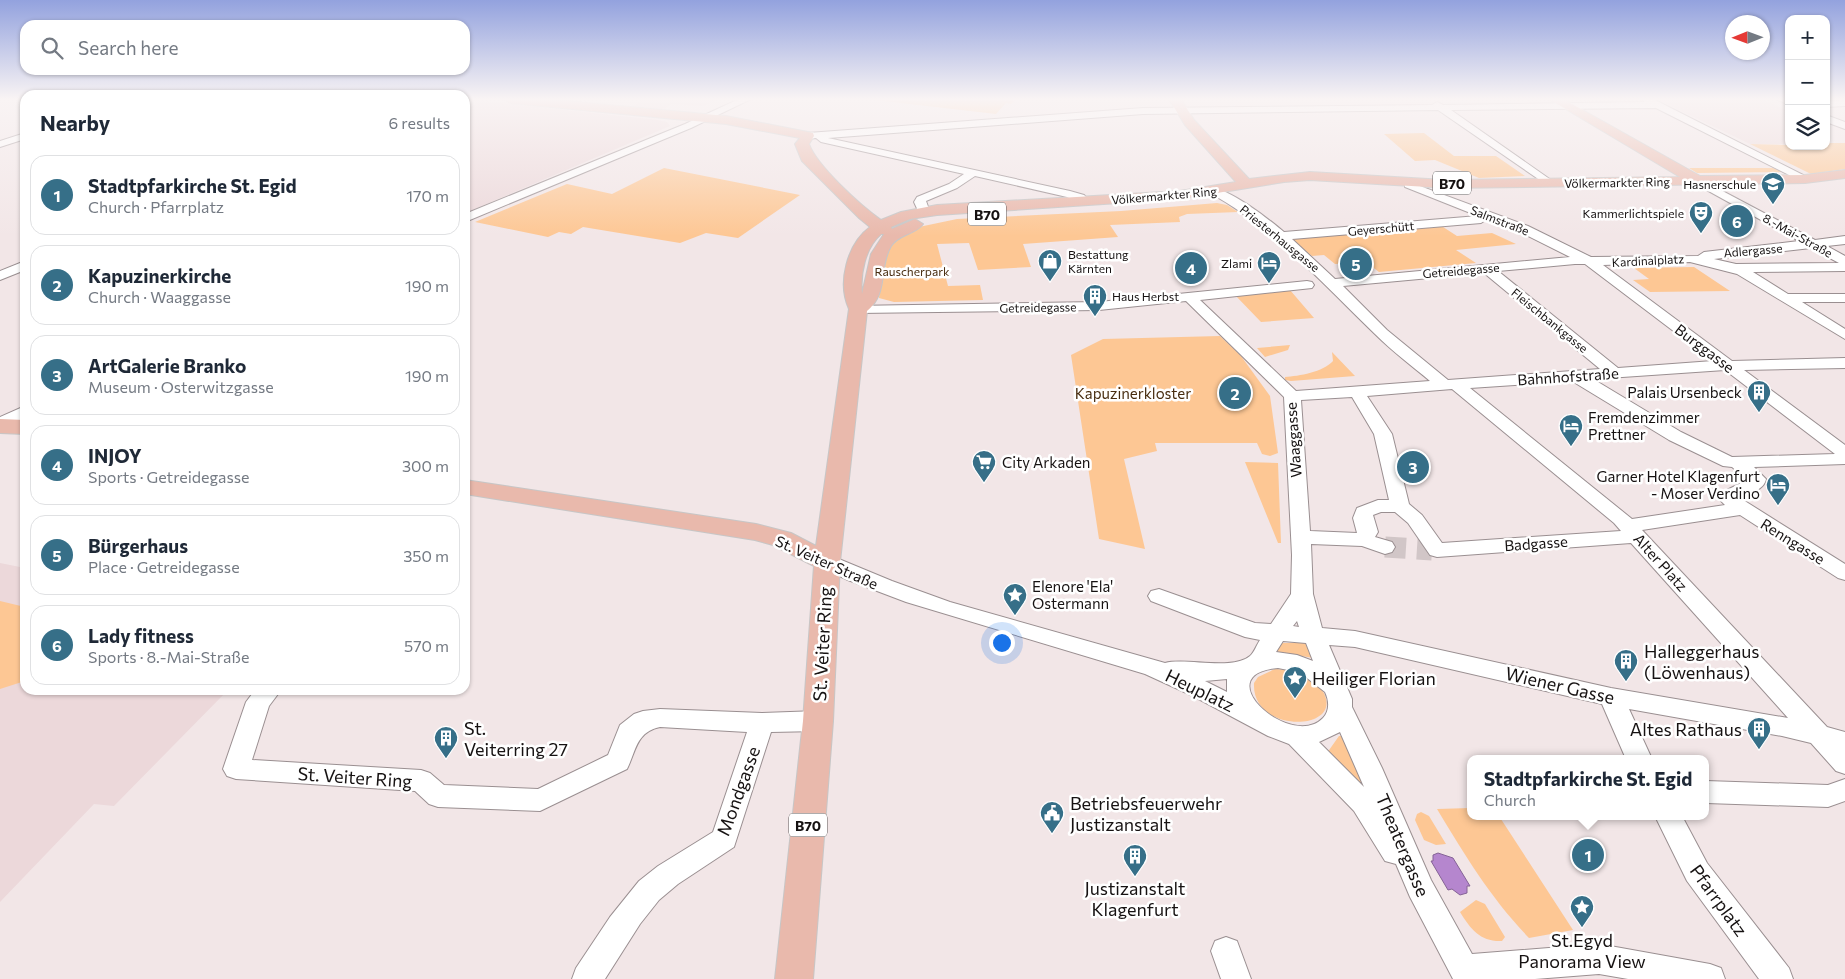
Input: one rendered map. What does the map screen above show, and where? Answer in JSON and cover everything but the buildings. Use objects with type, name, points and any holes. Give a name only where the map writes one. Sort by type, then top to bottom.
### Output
[{"type":"main road","points":[[783,145],[859,222],[886,229]]},
{"type":"main road","points":[[802,145],[807,158],[864,215],[886,229]]},
{"type":"main road","name":"B70","points":[[1210,145],[1218,155],[1236,170],[1244,181],[1245,186],[1268,180],[1320,176],[1403,183]]},
{"type":"main road","points":[[1635,145],[1698,181]]},
{"type":"main road","name":"B70","points":[[1236,170],[1268,180],[1296,184]]},
{"type":"main road","name":"Völkermarkter Ring","points":[[1403,183],[1452,187],[1547,182],[1805,179],[1845,174]]},
{"type":"main road","name":"B70","points":[[1219,193],[1296,184],[1355,181],[1403,183]]},
{"type":"main road","name":"Völkermarkter Ring","points":[[886,229],[959,215],[1159,204],[1219,193],[1245,186]]},
{"type":"main road","name":"Völkermarkter Ring","points":[[886,229],[924,212],[1219,193]]},
{"type":"main road","name":"Völkermarkter Ring","points":[[1070,209],[1084,201]]},
{"type":"main road","name":"St. Veiter Ring","points":[[858,309],[869,300],[878,255],[875,246],[886,229]]},
{"type":"main road","name":"St. Veiter Ring","points":[[794,979],[818,722],[827,562],[858,309],[851,297],[861,246],[886,229]]},
{"type":"main road","points":[[0,425],[20,427]]},
{"type":"main road","name":"St. Veiter Straße","points":[[470,488],[756,532],[782,539],[827,562]]},
{"type":"street","points":[[470,216],[641,145]]},
{"type":"street","points":[[847,145],[1070,194],[1084,201]]},
{"type":"street","points":[[1494,145],[1547,182]]},
{"type":"street","points":[[1737,145],[1805,179]]},
{"type":"street","points":[[924,212],[920,202],[921,199],[953,186],[973,173]]},
{"type":"street","name":"8.-Mai-Straße","points":[[1698,181],[1845,261]]},
{"type":"street","name":"Salmstraße","points":[[1403,183],[1524,229],[1589,261]]},
{"type":"street","name":"Priesterhausgasse","points":[[1219,193],[1237,203],[1280,236],[1333,282],[1382,333],[1407,354],[1449,384]]},
{"type":"street","name":"Geyerschütt","points":[[1280,236],[1481,219]]},
{"type":"street","name":"Adlergasse","points":[[1690,258],[1728,252],[1845,240]]},
{"type":"street","name":"Kardinalplatz","points":[[1589,261],[1618,262],[1690,258],[1736,268],[1845,335]]},
{"type":"street","name":"Getreidegasse","points":[[1333,282],[1548,262],[1589,261]]},
{"type":"street","name":"Burggasse","points":[[1589,261],[1845,453]]},
{"type":"street","points":[[0,276],[20,267]]},
{"type":"street","points":[[1736,268],[1845,267]]},
{"type":"street","name":"Fleischbankgasse","points":[[1486,268],[1614,372]]},
{"type":"street","name":"Getreidegasse","points":[[858,309],[1099,306],[1307,285]]},
{"type":"street","name":"Waaggasse","points":[[1190,298],[1292,396],[1302,594]]},
{"type":"street","points":[[1787,298],[1845,298]]},
{"type":"street","name":"Priesterhausgasse","points":[[1407,354],[1420,375],[1414,386]]},
{"type":"street","name":"Bahnhofstraße","points":[[1292,396],[1614,372],[1728,366],[1845,363]]},
{"type":"street","points":[[1574,375],[1675,436],[1719,458],[1738,463],[1845,459]]},
{"type":"street","name":"Alter Platz","points":[[1449,384],[1632,531],[1845,764]]},
{"type":"street","points":[[1356,391],[1377,420],[1383,434],[1400,506],[1378,506],[1364,512],[1363,518],[1368,532],[1364,540]]},
{"type":"street","points":[[0,425],[20,414]]},
{"type":"street","points":[[1738,463],[1757,480],[1756,483],[1730,496],[1730,500],[1741,508]]},
{"type":"street","name":"Badgasse","points":[[1400,506],[1416,519],[1434,550],[1632,531],[1741,508]]},
{"type":"street","name":"Renngasse","points":[[1741,508],[1845,573]]},
{"type":"street","points":[[1300,537],[1364,540],[1385,547]]},
{"type":"street","name":"St. Veiter Straße","points":[[827,562],[872,584],[962,614],[1152,667]]},
{"type":"street","points":[[1302,594],[1313,635],[1338,699]]},
{"type":"street","name":"Heuplatz","points":[[1251,715],[1241,703],[1237,690],[1238,679],[1252,665],[1274,633],[1291,614],[1302,594]]},
{"type":"street","name":"Wiener Gasse","points":[[1159,596],[1240,627],[1274,633],[1355,639],[1611,698],[1782,726],[1845,742]]},
{"type":"street","name":"Heuplatz","points":[[1286,660],[1301,664],[1315,670],[1338,699],[1338,720],[1328,730],[1314,735],[1297,736],[1272,728],[1251,715],[1152,667],[1198,673],[1286,660]]},
{"type":"street","name":"St. Veiter Ring","points":[[265,695],[258,702],[236,769],[421,781],[438,796],[540,800],[618,762],[628,732],[643,721],[660,718],[762,723]]},
{"type":"street","points":[[1611,698],[1637,755]]},
{"type":"street","name":"Theatergasse","points":[[1338,699],[1370,768],[1420,888],[1466,975]]},
{"type":"street","points":[[762,723],[818,722]]},
{"type":"street","name":"Mondgasse","points":[[587,979],[638,903],[660,881],[712,850],[724,839],[762,723]]},
{"type":"street","name":"Heuplatz","points":[[1297,736],[1364,803],[1420,888]]},
{"type":"street","points":[[1709,792],[1836,794]]},
{"type":"street","name":"Pfarrplatz","points":[[1670,820],[1697,872],[1778,979]]},
{"type":"street","points":[[1226,951],[1236,979]]},
{"type":"street","points":[[1466,975],[1599,958],[1708,979]]},
{"type":"shaded area","points":[[470,145],[626,145],[470,211]]},
{"type":"shaded area","points":[[0,563],[20,567],[20,695],[223,695],[114,806],[94,804],[0,902]]},
{"type":"shaded area","points":[[1438,853],[1453,858],[1470,886],[1467,886],[1467,893],[1460,895],[1452,889],[1448,890],[1431,861],[1433,861],[1433,855]]},
{"type":"green space","points":[[1396,145],[1439,145],[1454,156],[1496,156],[1525,176],[1479,178],[1435,160],[1415,161]]},
{"type":"green space","points":[[1751,145],[1785,145],[1785,150],[1830,150],[1830,145],[1845,145],[1845,169],[1811,174]]},
{"type":"green space","points":[[664,168],[800,195],[738,238],[706,233],[680,243],[583,227],[571,234],[559,232],[548,237],[475,222],[567,184],[612,194]]},
{"type":"green space","points":[[1689,168],[1773,168],[1783,172],[1697,173]]},
{"type":"green space","name":"Rauscherpark","points":[[1217,203],[1227,205],[1238,212],[1187,214],[1179,217],[1180,222],[1110,225],[1118,237],[1023,244],[1031,267],[978,270],[969,243],[937,244],[948,286],[980,285],[983,300],[894,302],[879,298],[881,276],[889,245],[914,228],[957,219],[1121,211]]},
{"type":"green space","points":[[1440,225],[1457,236],[1492,233],[1516,244],[1456,250],[1476,263],[1379,272],[1353,252],[1341,254],[1352,263],[1335,264],[1324,255],[1312,256],[1291,239]]},
{"type":"green space","points":[[1694,267],[1730,291],[1650,292],[1633,280],[1649,279],[1634,268]]},
{"type":"green space","points":[[1290,290],[1314,318],[1261,322],[1234,294]]},
{"type":"green space","name":"Kapuzinerkloster","points":[[1220,336],[1241,356],[1270,396],[1278,453],[1270,456],[1262,454],[1257,443],[1155,443],[1157,451],[1124,459],[1145,549],[1099,539],[1071,355],[1103,339]]},
{"type":"green space","points":[[1290,345],[1288,350],[1265,357],[1257,348]]},
{"type":"green space","points":[[1332,352],[1355,376],[1285,380],[1285,377],[1310,373],[1329,365],[1333,361]]},
{"type":"green space","points":[[1245,462],[1278,463],[1281,543],[1278,543]]},
{"type":"green space","points":[[0,601],[20,606],[20,683],[0,689]]},
{"type":"green space","points":[[1279,643],[1307,643],[1313,658],[1274,651]]},
{"type":"green space","points":[[1275,669],[1299,673],[1316,682],[1327,702],[1323,713],[1313,719],[1298,722],[1282,720],[1268,713],[1257,700],[1254,683],[1258,677]]},
{"type":"green space","points":[[1339,736],[1342,736],[1369,792],[1327,753]]},
{"type":"green space","points":[[1467,808],[1467,820],[1502,820],[1573,930],[1529,938],[1502,907],[1479,876],[1437,809]]},
{"type":"green space","points":[[1421,812],[1429,816],[1446,844],[1436,845],[1424,840],[1415,820],[1417,814]]},
{"type":"green space","points":[[1476,900],[1485,904],[1505,937],[1502,941],[1495,941],[1477,934],[1460,912]]},
{"type":"tunnel","points":[[1385,547],[1432,550]]},
{"type":"place","name":"Hasnerschule","points":[[1773,205]]},
{"type":"place","name":"Lady fitness","points":[[1737,221]]},
{"type":"place","name":"Kammerlichtspiele","points":[[1701,234]]},
{"type":"place","name":"Bürgerhaus","points":[[1356,264]]},
{"type":"place","name":"INJOY","points":[[1191,268]]},
{"type":"place","name":"Bestattung Kärnten","points":[[1050,282]]},
{"type":"place","name":"Zlami","points":[[1269,284]]},
{"type":"place","name":"Haus Herbst","points":[[1095,317]]},
{"type":"place","name":"Kapuzinerkirche","points":[[1235,393]]},
{"type":"place","name":"Palais Ursenbeck","points":[[1759,413]]},
{"type":"place","name":"Fremdenzimmer Prettner","points":[[1571,447]]},
{"type":"place","name":"ArtGalerie Branko","points":[[1413,467]]},
{"type":"place","name":"City Arkaden","points":[[984,483]]},
{"type":"place","name":"Garner Hotel Klagenfurt - Moser Verdino","points":[[1778,506]]},
{"type":"place","name":"Elenore 'Ela' Ostermann","points":[[1015,616]]},
{"type":"place","name":"Halleggerhaus (Löwenhaus)","points":[[1626,682]]},
{"type":"place","name":"Heiliger Florian","points":[[1295,699]]},
{"type":"place","name":"Altes Rathaus","points":[[1759,750]]},
{"type":"place","name":"St. Veiterring 27","points":[[446,759]]},
{"type":"place","name":"Betriebsfeuerwehr Justizanstalt","points":[[1052,834]]},
{"type":"place","name":"Stadtpfarkirche St. Egid","points":[[1588,855]]},
{"type":"place","name":"Justizanstalt Klagenfurt","points":[[1135,877]]},
{"type":"place","name":"St.Egyd Panorama View","points":[[1582,928]]}]
